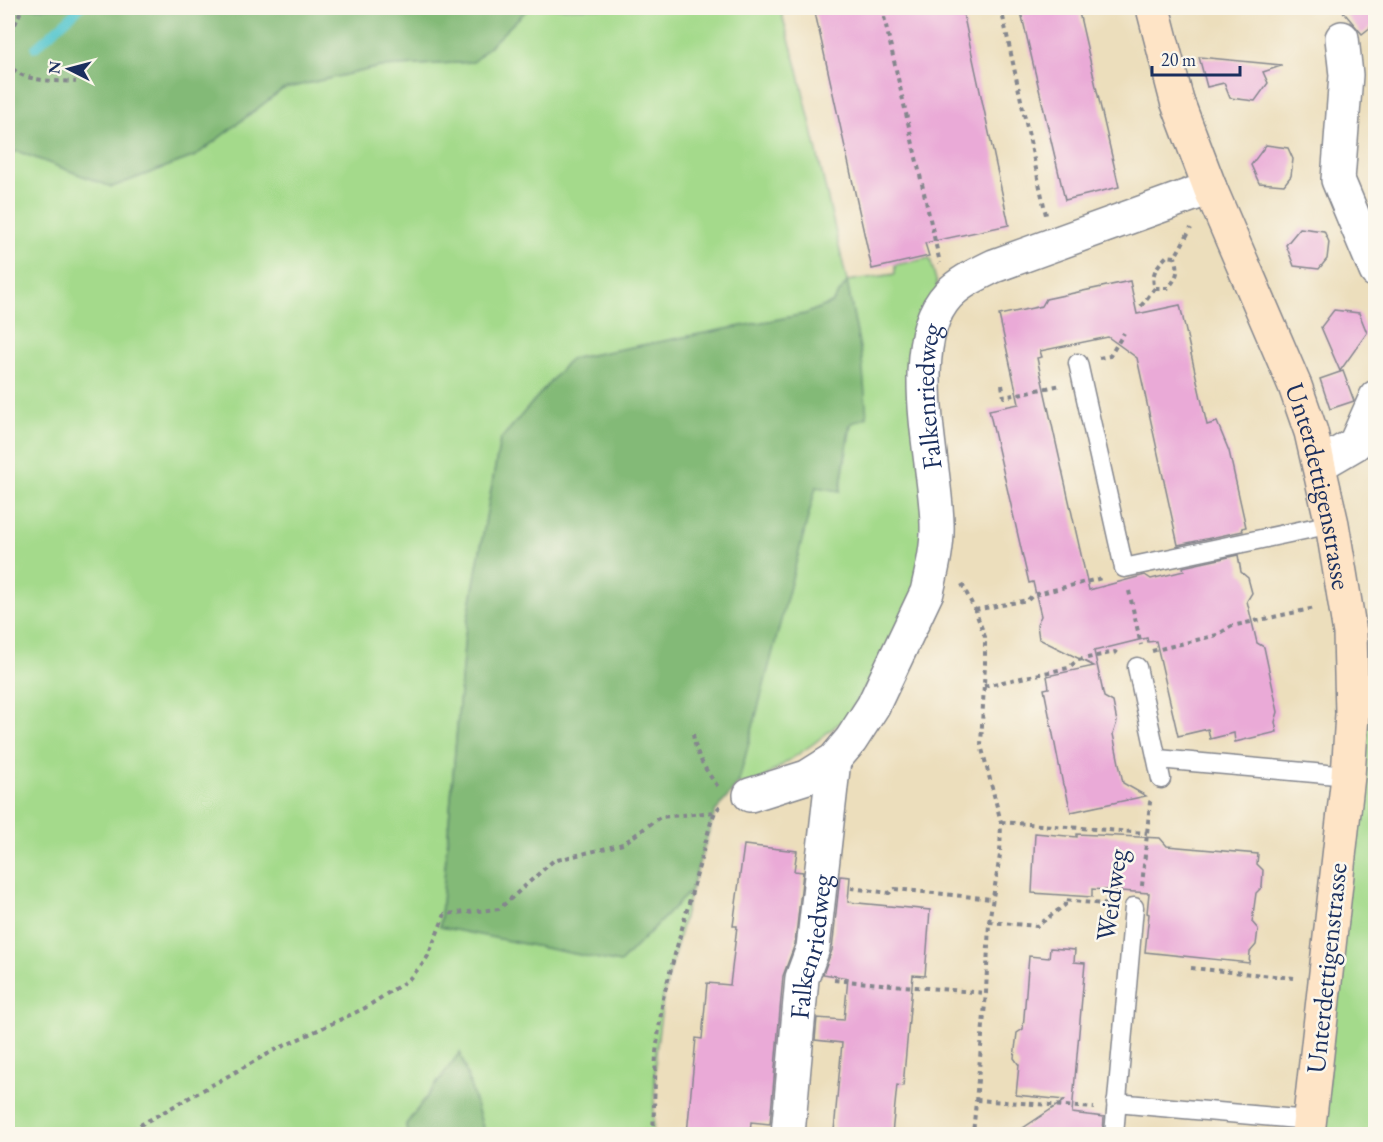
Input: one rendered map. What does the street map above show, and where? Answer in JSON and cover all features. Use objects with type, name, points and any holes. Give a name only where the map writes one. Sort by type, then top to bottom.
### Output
[{"type":"street","name":"Unterdettigenstrasse","points":[[1153,8],[1177,100],[1210,188],[1295,386],[1311,432],[1332,524],[1350,633],[1352,714],[1348,776],[1309,1127]]},
{"type":"street","points":[[1342,38],[1346,75],[1338,180],[1376,271]]},
{"type":"street","name":"Falkenriedweg","points":[[738,797],[807,777],[834,760],[851,740],[873,706],[927,592],[932,572],[937,524],[924,397],[925,367],[932,324],[947,296],[966,280],[994,266],[1210,188]]},
{"type":"street","points":[[1319,465],[1355,444],[1376,397]]},
{"type":"street","name":"Falkenriedweg","points":[[788,1134],[802,978],[813,948],[834,760]]},
{"type":"lane","points":[[1078,363],[1125,576],[1332,524]]},
{"type":"lane","points":[[1140,660],[1161,779]]},
{"type":"lane","points":[[1158,759],[1348,776]]},
{"type":"lane","name":"Weidweg","points":[[1114,1134],[1134,907]]},
{"type":"lane","points":[[1116,1106],[1309,1127]]},
{"type":"path","points":[[8,41],[22,8]]},
{"type":"path","points":[[882,8],[947,296]]},
{"type":"path","points":[[1001,8],[1052,244]]},
{"type":"path","points":[[8,61],[14,71],[22,75],[76,82]]},
{"type":"path","points":[[1155,288],[1168,288],[1176,280],[1178,266],[1175,257],[1196,220]]},
{"type":"path","points":[[1155,288],[1152,280],[1156,266],[1167,256],[1175,257]]},
{"type":"path","points":[[1142,306],[1155,288]]},
{"type":"path","points":[[1078,363],[1110,356],[1124,333]]},
{"type":"path","points":[[1002,385],[1004,397],[1082,381]]},
{"type":"path","points":[[1125,576],[1140,660],[1217,635],[1232,626],[1324,606]]},
{"type":"path","points":[[975,610],[1028,600],[1033,595],[1094,580]]},
{"type":"path","points":[[961,583],[975,610],[985,637],[981,746],[1000,822],[1000,855],[989,922],[986,993],[973,1134]]},
{"type":"path","points":[[983,686],[1068,668],[1078,660],[1108,654]]},
{"type":"path","points":[[124,1134],[273,1051],[365,1008],[408,980],[428,956],[445,914],[499,909],[553,861],[623,844],[660,817],[715,812],[738,797],[701,762],[693,734]]},
{"type":"path","name":"Weidweg","points":[[1134,907],[1141,897],[1150,802],[1158,790],[1161,779]]},
{"type":"path","points":[[653,1134],[656,1053],[663,998],[691,890],[715,812]]},
{"type":"path","points":[[1000,822],[1147,833]]},
{"type":"path","points":[[820,885],[889,892],[895,889],[992,899]]},
{"type":"path","points":[[989,922],[1037,926],[1065,905],[1065,900],[1090,903]]},
{"type":"path","points":[[1191,968],[1301,978]]},
{"type":"path","points":[[833,980],[986,993]]},
{"type":"path","points":[[976,1100],[1116,1106]]},
{"type":"green space","points":[[8,8],[529,8],[473,62],[380,67],[283,89],[195,156],[112,187],[17,151],[8,155]]},
{"type":"green space","points":[[529,8],[780,8],[798,70],[847,281],[895,274],[895,265],[930,258],[937,284],[928,520],[912,608],[848,716],[813,744],[759,781],[738,784],[816,486],[840,491],[862,359],[847,283],[832,303],[805,314],[570,359],[500,440],[465,634],[440,927],[620,963],[691,890],[663,998],[656,1053],[653,1134],[485,1134],[460,1053],[406,1124],[407,1134],[8,1134],[8,155],[17,151],[112,187],[195,156],[283,89],[380,67],[473,62]]},
{"type":"green space","points":[[847,282],[862,359],[867,417],[850,424],[840,491],[816,487],[738,784],[715,812],[691,890],[620,963],[440,927],[465,634],[500,440],[570,359],[805,314],[832,303]]},
{"type":"green space","points":[[1366,705],[1375,705],[1375,1134],[1322,1134]]},
{"type":"green space","points":[[460,1052],[485,1134],[407,1134],[406,1125]]},
{"type":"building","points":[[814,8],[962,8],[1009,225],[925,243],[929,256],[872,269]]},
{"type":"building","points":[[1020,8],[1078,8],[1119,187],[1065,200]]},
{"type":"building","points":[[1340,8],[1376,8],[1376,23],[1362,34]]},
{"type":"building","points":[[1199,57],[1281,66],[1263,72],[1268,83],[1255,101],[1230,98],[1224,83],[1207,87]]},
{"type":"building","points":[[1266,145],[1288,148],[1293,159],[1291,176],[1284,185],[1259,183],[1251,165]]},
{"type":"building","points":[[1300,228],[1324,231],[1329,242],[1327,259],[1319,269],[1294,266],[1286,245]]},
{"type":"building","points":[[1130,281],[1137,314],[1180,305],[1207,425],[1217,422],[1229,451],[1246,527],[1242,528],[1243,531],[1178,545],[1137,358],[1108,337],[1040,351],[1042,357],[1037,358],[1089,590],[1145,575],[1151,579],[1184,571],[1183,567],[1238,555],[1241,572],[1248,578],[1252,593],[1247,601],[1257,643],[1264,647],[1278,712],[1275,722],[1277,732],[1235,742],[1234,733],[1210,739],[1208,729],[1178,736],[1156,641],[1148,642],[1147,638],[1094,651],[1104,697],[1113,702],[1117,722],[1113,734],[1123,783],[1146,796],[1071,812],[1063,785],[1044,689],[1049,688],[1047,676],[1094,666],[1039,639],[1037,624],[1041,616],[1033,582],[1029,583],[989,410],[1019,404],[999,315],[1042,306],[1046,299]]},
{"type":"building","points":[[1334,310],[1359,313],[1367,333],[1340,371],[1321,327]]},
{"type":"building","points":[[1343,371],[1354,401],[1330,409],[1320,379]]},
{"type":"building","points":[[1035,833],[1077,837],[1077,834],[1160,838],[1167,846],[1258,854],[1257,864],[1263,870],[1262,887],[1256,893],[1252,922],[1258,929],[1256,945],[1250,952],[1249,963],[1145,952],[1149,893],[1092,889],[1092,897],[1032,893]]},
{"type":"building","points":[[744,845],[797,851],[794,871],[803,872],[795,944],[783,976],[770,1124],[751,1122],[750,1134],[687,1134],[696,1038],[702,1039],[707,983],[730,985],[737,926],[733,926]]},
{"type":"building","points":[[840,876],[850,877],[848,902],[930,910],[925,976],[913,975],[903,1086],[897,1085],[892,1134],[850,1134],[851,1132],[834,1131],[842,1043],[815,1040],[817,1018],[844,1020],[848,978],[823,974],[832,950]]},
{"type":"building","points":[[1050,948],[1075,950],[1074,962],[1085,963],[1072,1113],[1104,1117],[1103,1134],[1014,1134],[1065,1100],[1016,1095],[1019,1065],[1014,1058],[1017,1033],[1023,1029],[1029,956],[1049,958]]},
{"type":"waterway","points":[[35,48],[80,8]]}]
